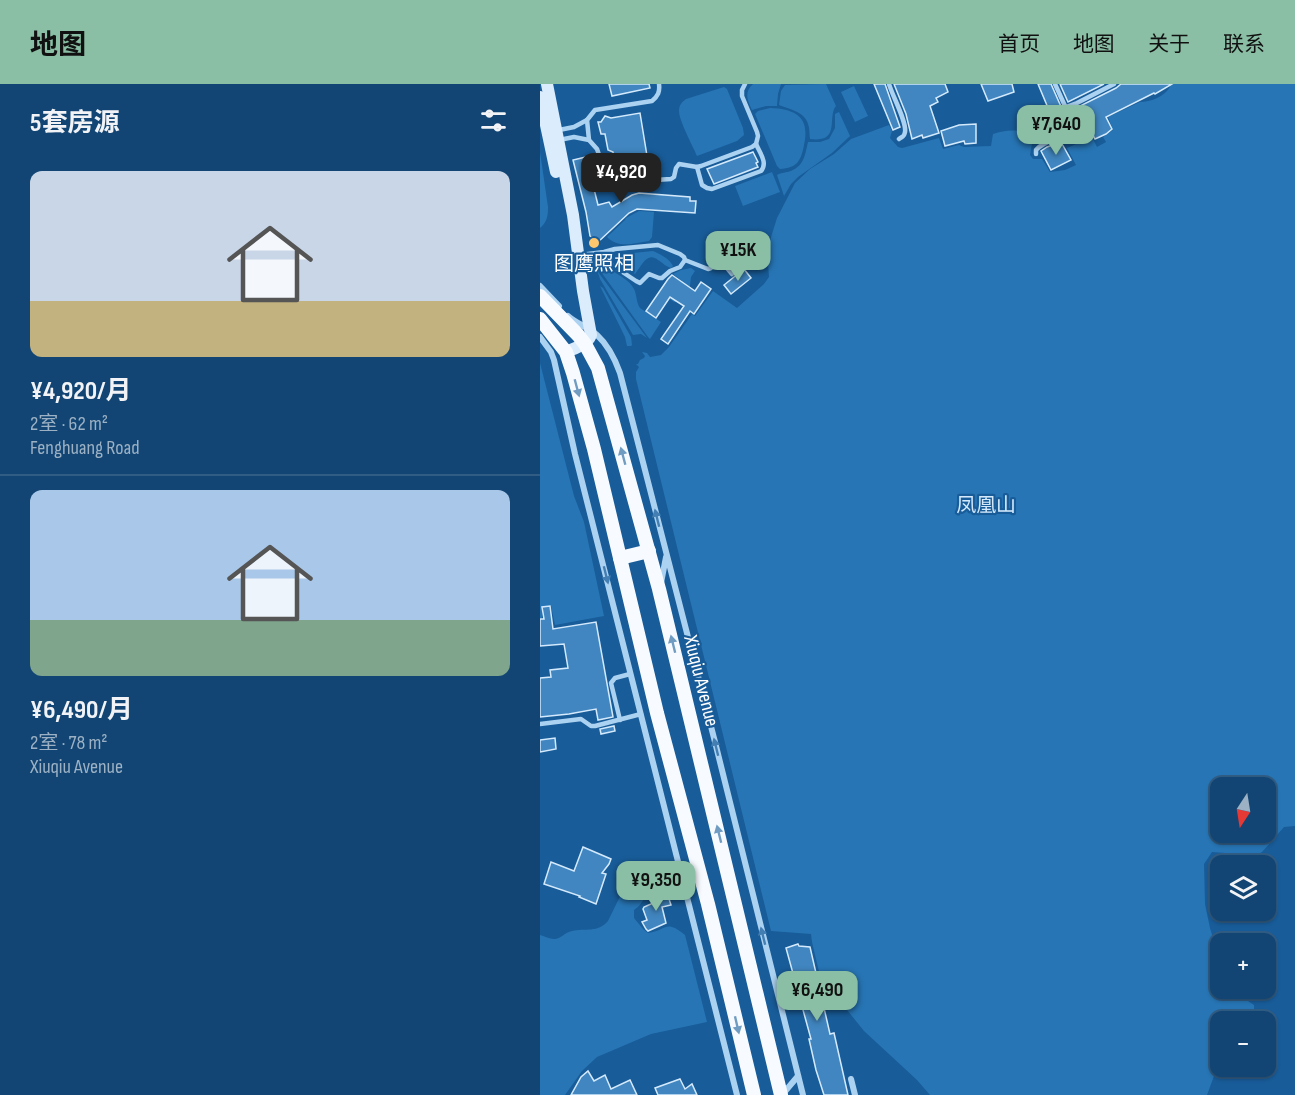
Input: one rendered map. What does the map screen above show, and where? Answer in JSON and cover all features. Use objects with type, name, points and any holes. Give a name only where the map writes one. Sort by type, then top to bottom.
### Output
[{"type":"main road","points":[[548,84],[573,215],[583,333]]},
{"type":"main road","points":[[540,97],[565,213],[575,292],[583,333]]},
{"type":"main road","name":"Xiuqiu Avenue","points":[[540,296],[583,333],[598,368],[659,589],[781,1095]]},
{"type":"main road","points":[[540,319],[562,346],[573,373],[594,449],[646,669],[708,904],[753,1095]]},
{"type":"main road","points":[[562,346],[583,333]]},
{"type":"main road","points":[[620,558],[649,551]]},
{"type":"main road","points":[[727,984],[754,980]]},
{"type":"street","points":[[540,286],[583,333],[597,335],[609,350],[620,373],[803,1095]]},
{"type":"street","points":[[540,338],[554,360],[575,454],[737,1095]]},
{"type":"street","points":[[659,589],[667,555]]},
{"type":"street","points":[[622,640],[637,632]]},
{"type":"street","points":[[631,677],[646,669]]},
{"type":"street","points":[[644,726],[657,713]]},
{"type":"street","points":[[662,795],[676,787]]},
{"type":"street","points":[[781,1095],[798,1076]]},
{"type":"street","points":[[852,1079],[855,1095]]},
{"type":"lane","points":[[557,135],[587,120],[595,110],[652,101],[660,90],[659,84]]},
{"type":"lane","points":[[697,167],[702,185],[712,189],[761,171],[764,167],[756,144],[757,132],[742,96],[745,84]]},
{"type":"lane","points":[[889,84],[906,129],[903,137],[899,139]]},
{"type":"lane","points":[[1036,154],[1041,144],[1073,131],[1075,128],[1055,84]]},
{"type":"lane","points":[[1066,106],[1077,103],[1114,84]]},
{"type":"lane","points":[[587,120],[589,140],[597,149],[604,169],[616,180],[622,182],[671,179],[679,164],[697,167],[738,153],[756,144]]},
{"type":"lane","points":[[557,135],[589,140]]},
{"type":"lane","points":[[578,258],[615,249],[662,246],[680,254],[685,260],[708,269],[721,261],[732,274]]},
{"type":"lane","points":[[578,258],[603,259],[640,283],[649,274],[662,278],[670,271],[680,267],[685,260]]},
{"type":"lane","points":[[620,720],[611,683],[615,678],[631,677]]},
{"type":"lane","points":[[540,724],[581,719],[595,726],[641,714]]},
{"type":"green space","points":[[753,84],[781,84],[777,106],[752,110],[747,96]]},
{"type":"green space","points":[[826,84],[836,106],[831,130],[826,137],[810,139],[809,126],[804,117],[779,105],[781,91],[785,85]]},
{"type":"green space","name":"凤凰山","points":[[1168,84],[1295,84],[1295,826],[1284,827],[1276,836],[1276,777],[1210,777],[1210,843],[1270,843],[1257,855],[1228,855],[1212,852],[1204,864],[1205,904],[1212,933],[1210,999],[1245,999],[1254,1005],[1254,1011],[1210,1011],[1210,1077],[1214,1077],[1207,1095],[930,1095],[864,1031],[839,1000],[825,997],[811,934],[771,931],[636,379],[639,367],[636,364],[645,356],[642,352],[647,353],[650,357],[661,355],[713,291],[737,308],[764,284],[769,277],[767,250],[777,218],[795,183],[851,139],[889,125],[892,131],[890,138],[898,147],[902,148],[939,138],[943,149],[959,145],[964,147],[991,146],[993,134],[1020,131],[1029,134],[1032,144],[1030,155],[1033,159],[1042,159],[1050,172],[1065,170],[1076,165],[1067,148],[1092,137],[1097,147],[1106,142],[1103,137],[1113,130],[1108,117],[1164,94],[1170,87]]},
{"type":"green space","points":[[854,86],[868,116],[855,122],[841,92]]},
{"type":"green space","points":[[724,87],[727,89],[744,135],[737,141],[697,156],[681,121],[680,105],[686,99]]},
{"type":"green space","points":[[770,108],[788,110],[803,122],[805,136],[803,151],[797,163],[790,167],[780,169],[777,166],[755,114]]},
{"type":"green space","points":[[839,112],[850,136],[832,153],[798,177],[784,196],[777,175],[799,166],[804,159],[808,142],[829,139],[835,128],[835,114]]},
{"type":"green space","points":[[540,152],[548,213],[547,219],[540,228]]},
{"type":"green space","points":[[772,172],[780,192],[743,206],[735,186]]},
{"type":"green space","points":[[639,211],[654,212],[652,237],[649,241],[622,244],[607,237],[626,218]]},
{"type":"green space","points":[[653,251],[662,255],[673,266],[671,268],[651,257],[635,274],[617,263],[623,254]]},
{"type":"green space","points":[[607,267],[632,286],[640,308],[661,322],[650,339],[599,269]]},
{"type":"green space","points":[[691,268],[695,271],[691,277],[690,286],[679,302],[674,302],[670,299],[682,281],[673,274]]},
{"type":"green space","points":[[597,270],[647,338],[641,334],[633,335]]},
{"type":"green space","points":[[600,286],[631,337],[631,346],[627,346],[625,337]]},
{"type":"green space","points":[[540,363],[574,496],[584,522],[604,616],[555,625],[551,606],[542,606],[542,618],[540,618]]},
{"type":"green space","points":[[631,874],[658,884],[672,882],[673,886],[650,891],[634,910],[634,918],[648,933],[670,927],[685,935],[707,1022],[651,1034],[597,1057],[582,1071],[565,1095],[540,1095],[540,935],[556,939],[570,932],[596,929],[604,925]]},
{"type":"building","points":[[609,84],[649,84],[650,88],[612,96]]},
{"type":"building","points":[[874,84],[885,84],[900,127],[893,130]]},
{"type":"building","points":[[894,84],[945,84],[948,92],[936,98],[938,102],[930,106],[939,133],[912,139],[906,114]]},
{"type":"building","points":[[981,84],[1012,84],[1014,92],[988,101]]},
{"type":"building","points":[[1038,84],[1051,84],[1070,127],[1042,140],[1034,125],[1051,115]]},
{"type":"building","points":[[1060,84],[1104,84],[1068,102]]},
{"type":"building","points":[[1121,84],[1172,84],[1106,117],[1112,129],[1095,139],[1086,122],[1079,125],[1072,110]]},
{"type":"building","points":[[640,113],[648,162],[615,168],[613,152],[608,150],[605,134],[601,134],[598,122],[601,122],[605,116],[611,118]]},
{"type":"building","points":[[976,124],[976,143],[965,144],[964,141],[945,146],[941,131],[959,125]]},
{"type":"building","points":[[1061,142],[1071,160],[1051,170],[1041,151]]},
{"type":"building","points":[[753,152],[758,167],[714,184],[707,169]]},
{"type":"building","points":[[586,157],[598,205],[609,202],[612,207],[639,193],[690,197],[690,201],[696,201],[695,213],[637,209],[629,213],[597,243],[590,236],[573,160]]},
{"type":"building","points":[[744,269],[751,278],[731,294],[724,285]]},
{"type":"building","points":[[672,275],[695,291],[701,282],[711,289],[694,314],[690,311],[668,344],[661,339],[684,306],[670,297],[656,318],[646,311]]},
{"type":"building","points":[[550,606],[553,629],[596,622],[613,717],[598,720],[596,709],[540,717],[540,678],[551,677],[550,670],[568,668],[564,644],[540,646],[540,619],[544,619],[542,607]]},
{"type":"building","points":[[614,726],[615,731],[601,734],[600,729]]},
{"type":"building","points":[[555,738],[556,749],[540,752],[540,740]]},
{"type":"building","points":[[583,847],[611,859],[602,873],[606,874],[596,904],[544,884],[551,862],[574,871]]},
{"type":"building","points":[[666,890],[671,905],[662,907],[666,923],[648,931],[642,922],[647,920],[643,909],[660,900],[658,892]]},
{"type":"building","points":[[798,944],[810,947],[830,1034],[834,1033],[848,1095],[824,1095],[786,948]]},
{"type":"building","points":[[588,1071],[594,1081],[605,1075],[611,1089],[630,1080],[637,1095],[571,1095],[581,1077]]},
{"type":"building","points":[[680,1079],[685,1089],[692,1084],[697,1095],[658,1095],[655,1088]]},
{"type":"place","name":"图鹰照相","points":[[594,243]]}]
